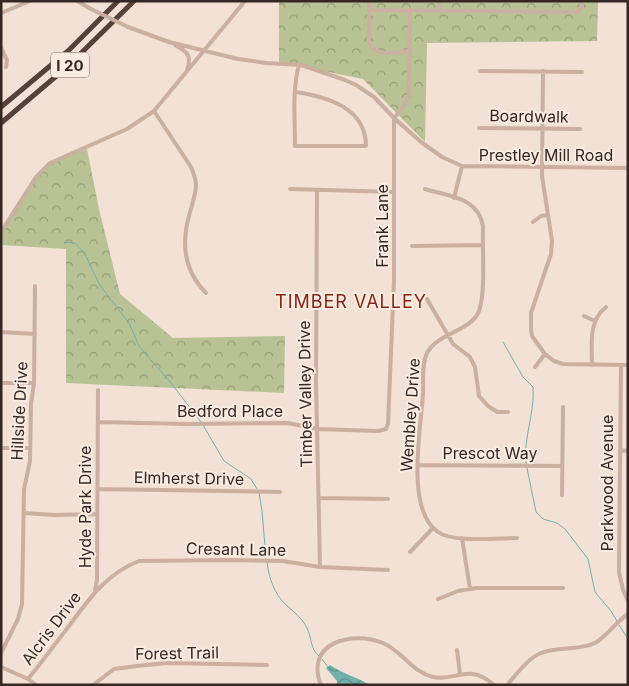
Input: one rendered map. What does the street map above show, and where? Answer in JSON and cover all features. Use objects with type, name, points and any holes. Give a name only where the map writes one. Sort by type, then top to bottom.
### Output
[{"type":"highway","name":"I 20","points":[[1,106],[15,97],[68,51],[118,1]]},
{"type":"highway","name":"I 20","points":[[1,123],[67,67],[134,1]]},
{"type":"street","points":[[1,13],[30,1]]},
{"type":"street","name":"Prestley Mill Road","points":[[76,1],[128,27],[169,42],[238,59],[299,65],[326,72],[356,85],[374,96],[394,118],[421,142],[462,166],[628,168]]},
{"type":"street","points":[[1,232],[36,177],[50,163],[128,129],[154,111],[245,1]]},
{"type":"street","points":[[369,1],[369,44],[372,49],[382,52],[410,51]]},
{"type":"street","points":[[439,1],[439,11]]},
{"type":"street","points":[[370,10],[564,12],[578,11],[581,9],[582,1]]},
{"type":"street","points":[[394,118],[405,104],[409,94],[410,10]]},
{"type":"street","name":"Prestley Mill Road","points":[[169,42],[184,50],[189,56],[190,62],[187,73]]},
{"type":"street","points":[[1,48],[7,60],[6,67]]},
{"type":"street","points":[[296,92],[321,97],[355,114],[362,124],[366,146],[295,146],[296,92],[299,65]]},
{"type":"street","points":[[480,71],[582,72]]},
{"type":"street","points":[[543,72],[543,189],[552,233],[551,254],[532,313],[532,336],[545,354],[554,361],[563,364],[628,365]]},
{"type":"street","points":[[154,111],[190,166],[194,176],[196,185],[186,227],[185,248],[189,270],[198,285],[206,293]]},
{"type":"street","name":"Frank Lane","points":[[388,424],[394,282],[394,118]]},
{"type":"street","name":"Boardwalk","points":[[478,128],[580,129]]},
{"type":"street","points":[[454,198],[462,166]]},
{"type":"street","points":[[290,189],[394,192]]},
{"type":"street","name":"Wembley Drive","points":[[424,189],[467,201],[482,218],[483,227],[482,302],[478,314],[471,322],[432,344],[426,354],[424,363],[423,394],[418,432],[418,486],[423,513],[433,528]]},
{"type":"street","name":"Timber Valley Drive","points":[[317,190],[316,429],[320,498],[320,567]]},
{"type":"street","points":[[533,222],[542,216],[548,215]]},
{"type":"street","points":[[412,246],[482,245]]},
{"type":"street","name":"Hillside Drive","points":[[1,652],[18,619],[22,604],[24,489],[30,460],[36,286]]},
{"type":"street","points":[[427,299],[447,336],[453,344],[470,357],[475,367],[479,396],[497,412],[508,412]]},
{"type":"street","points":[[592,365],[592,331],[595,321],[606,307]]},
{"type":"street","points":[[584,316],[595,321]]},
{"type":"street","points":[[1,332],[35,334]]},
{"type":"street","points":[[534,368],[545,354]]},
{"type":"street","name":"Parkwood Avenue","points":[[621,364],[620,572],[623,590],[628,600]]},
{"type":"street","points":[[1,383],[34,383]]},
{"type":"street","name":"Hyde Park Drive","points":[[94,592],[97,580],[98,390]]},
{"type":"street","points":[[562,495],[563,406]]},
{"type":"street","name":"Bedford Place","points":[[98,422],[188,424],[288,423],[316,429],[378,430],[386,429],[388,424]]},
{"type":"street","points":[[1,448],[30,448]]},
{"type":"street","points":[[620,450],[628,451]]},
{"type":"street","name":"Prescot Way","points":[[418,465],[562,466]]},
{"type":"street","name":"Elmherst Drive","points":[[98,489],[280,492]]},
{"type":"street","points":[[320,498],[388,498]]},
{"type":"street","points":[[24,513],[54,515],[97,514]]},
{"type":"street","points":[[410,552],[433,528],[438,533],[451,538],[516,538]]},
{"type":"street","points":[[462,538],[470,589]]},
{"type":"street","name":"Cresant Lane","points":[[94,592],[130,564],[148,560],[282,561],[320,567],[388,570]]},
{"type":"street","points":[[438,599],[458,591],[470,589],[563,588]]},
{"type":"street","name":"Alcris Drive","points":[[28,679],[94,592]]},
{"type":"street","points":[[507,685],[530,660],[542,653],[595,643],[628,614]]},
{"type":"street","points":[[321,685],[317,674],[319,658],[324,650],[334,642],[346,639],[371,640],[386,645],[414,668],[428,675],[441,678],[460,674],[477,674],[494,685]]},
{"type":"street","points":[[457,650],[460,674]]},
{"type":"street","name":"Forest Trail","points":[[93,685],[114,669],[137,666],[166,664],[267,665]]},
{"type":"street","points":[[1,667],[28,679],[36,685]]},
{"type":"green space","points":[[279,1],[598,1],[597,41],[427,43],[425,142],[363,79],[279,62]]},
{"type":"green space","points":[[87,149],[99,209],[120,294],[173,338],[285,336],[284,393],[66,383],[66,249],[1,245],[1,232],[36,177],[50,163]]},
{"type":"water","points":[[330,665],[370,685],[337,685],[337,681],[326,668]]},
{"type":"waterway","points":[[64,242],[75,243],[85,254],[99,284],[129,323],[139,346],[201,422]]},
{"type":"waterway","points":[[503,342],[523,377],[533,387],[526,445],[526,464]]},
{"type":"waterway","points":[[203,425],[224,461],[251,479],[257,489]]},
{"type":"waterway","points":[[527,468],[536,512],[543,519],[557,523],[565,529],[588,559],[595,592],[617,621]]},
{"type":"waterway","points":[[259,493],[266,558]]},
{"type":"waterway","points":[[267,562],[275,591],[305,624],[314,650],[319,656]]},
{"type":"waterway","points":[[619,625],[628,639]]},
{"type":"waterway","points":[[322,659],[328,667]]},
{"type":"district","name":"TIMBER VALLEY","points":[[351,301]]}]
